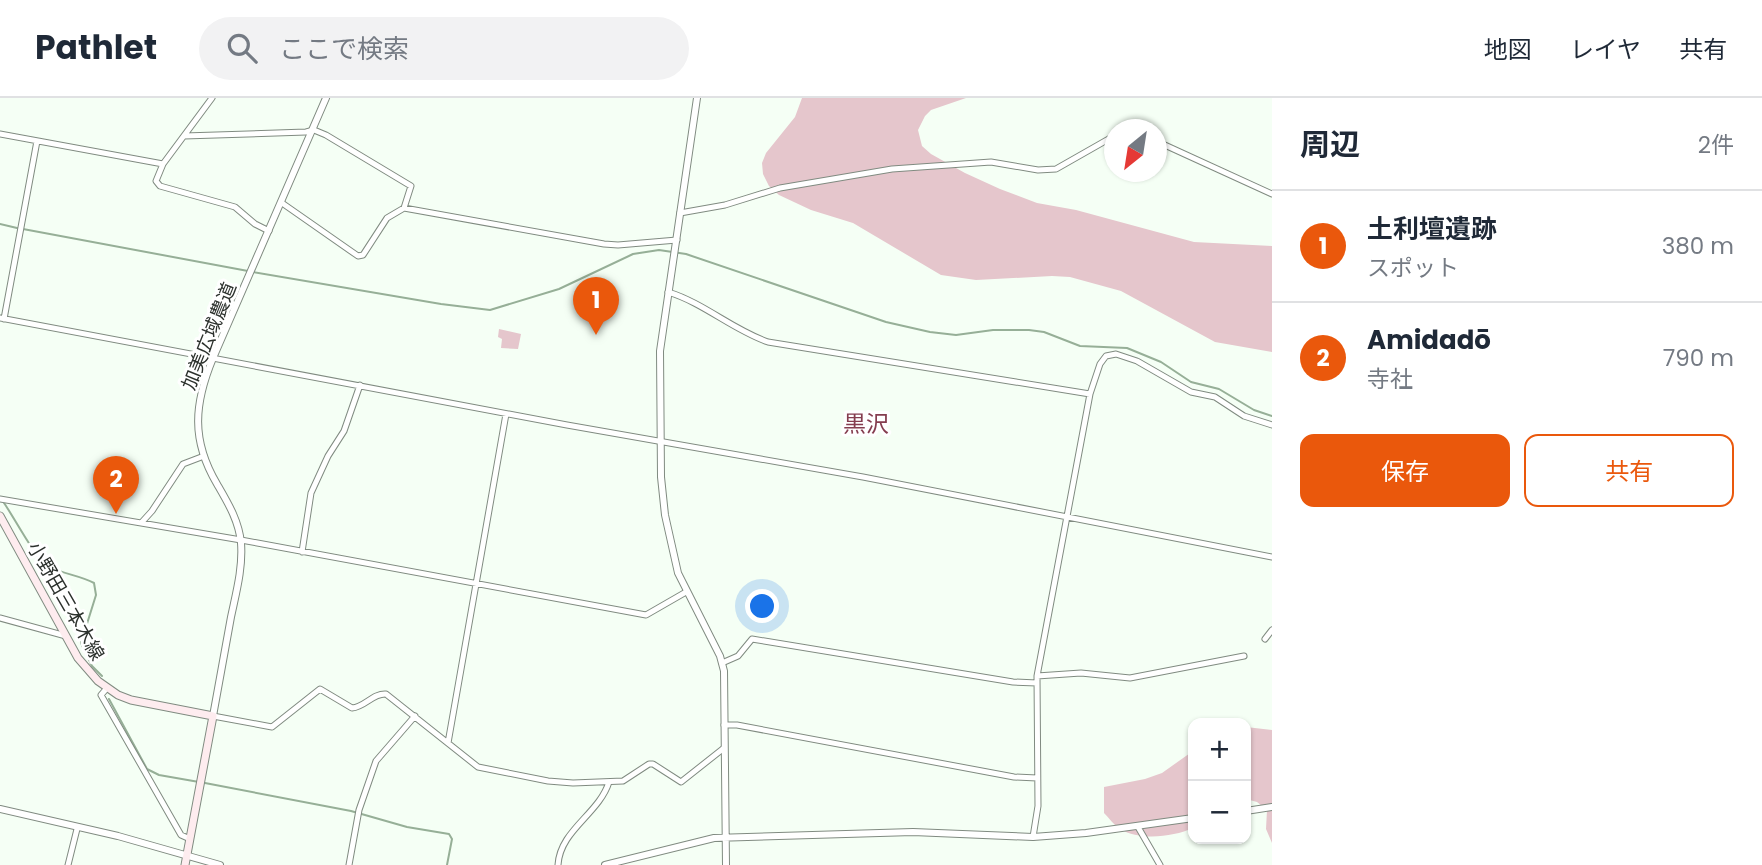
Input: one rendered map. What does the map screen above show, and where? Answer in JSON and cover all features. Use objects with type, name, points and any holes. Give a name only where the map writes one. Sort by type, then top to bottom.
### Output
[{"type":"main road","name":"小野田三本木線","points":[[0,516],[87,671],[107,688],[131,700],[213,716]]},
{"type":"main road","points":[[186,865],[213,716]]},
{"type":"street","points":[[212,98],[163,164],[156,178],[160,186],[235,207],[255,224],[270,231]]},
{"type":"street","name":"加美広域農道","points":[[213,716],[239,575],[240,540],[236,520],[204,456],[197,421],[199,399],[213,358],[326,98]]},
{"type":"street","points":[[697,98],[660,351],[660,441],[665,514],[678,573],[722,663],[726,865]]},
{"type":"street","points":[[184,136],[314,130],[411,186],[404,208]]},
{"type":"street","points":[[0,134],[163,164]]},
{"type":"street","points":[[37,141],[2,318],[506,414],[863,477],[1272,557]]},
{"type":"street","points":[[680,213],[725,205],[780,188],[892,170],[991,162],[1046,171],[1056,169],[1104,142]]},
{"type":"street","points":[[1167,146],[1272,194]]},
{"type":"street","points":[[282,203],[358,256],[363,255],[387,218],[404,208],[604,244],[677,243]]},
{"type":"street","points":[[668,292],[681,296],[743,332],[768,342],[1090,394]]},
{"type":"street","points":[[1033,836],[1038,806],[1037,679],[1090,394],[1100,363],[1106,355],[1116,354],[1136,360],[1191,392],[1215,397],[1244,416],[1272,425]]},
{"type":"street","points":[[302,552],[311,493],[328,456],[344,431],[360,385]]},
{"type":"street","points":[[448,743],[506,414]]},
{"type":"street","points":[[142,522],[183,464],[204,456]]},
{"type":"street","points":[[0,499],[142,522],[646,615],[686,592]]},
{"type":"street","points":[[0,618],[66,636]]},
{"type":"street","points":[[1265,639],[1272,630]]},
{"type":"street","points":[[722,663],[738,656],[752,639],[1013,682],[1081,673],[1130,678],[1244,656]]},
{"type":"street","points":[[107,688],[101,695],[181,835],[190,839]]},
{"type":"street","points":[[213,716],[276,726],[320,689],[352,708],[359,707],[379,694],[386,694],[478,766],[548,781],[573,783],[626,779],[649,764],[681,782],[724,748]]},
{"type":"street","points":[[349,865],[359,810],[376,761],[415,716]]},
{"type":"street","points":[[724,725],[822,740],[1014,777],[1037,778]]},
{"type":"street","points":[[558,865],[565,842],[597,806],[609,782]]},
{"type":"street","points":[[1251,810],[1272,807]]},
{"type":"street","points":[[0,809],[77,829],[118,836],[220,865]]},
{"type":"street","points":[[605,865],[714,838],[904,832],[1033,836],[1086,834],[1188,819]]},
{"type":"street","points":[[1138,827],[1160,865]]},
{"type":"street","points":[[68,865],[77,829]]},
{"type":"shaded area","points":[[802,98],[966,98],[931,110],[918,130],[922,146],[965,173],[1037,203],[1076,210],[1194,242],[1272,246],[1272,352],[1215,342],[1121,291],[1070,277],[976,280],[941,275],[853,223],[811,210],[779,195],[769,186],[763,174],[762,163],[766,153],[795,117]]},
{"type":"shaded area","points":[[499,329],[521,334],[518,349],[501,348]]},
{"type":"shaded area","points":[[1251,728],[1272,730],[1272,843],[1266,829],[1267,810],[1251,800]]},
{"type":"shaded area","points":[[1188,755],[1188,830],[1176,834],[1137,835],[1120,829],[1104,813],[1104,787],[1162,773]]},
{"type":"waterway","points":[[0,224],[17,228]]},
{"type":"waterway","points":[[23,229],[248,271]]},
{"type":"waterway","points":[[253,272],[490,310],[559,289],[633,254],[659,250],[686,254],[886,322],[930,332],[956,335],[993,330],[1029,330],[1044,332],[1080,346],[1127,348],[1161,362],[1191,382],[1219,389],[1254,410],[1272,416]]},
{"type":"waterway","points":[[4,503],[43,562],[53,569],[94,583],[96,595],[81,643],[92,666],[102,676]]},
{"type":"waterway","points":[[109,699],[147,769],[159,775],[199,782]]},
{"type":"waterway","points":[[205,783],[351,811],[407,827],[449,834],[452,839],[447,865]]},
{"type":"place","name":"土利壇遺跡","points":[[596,335]]},
{"type":"place","name":"Amidadō","points":[[116,514]]},
{"type":"district","name":"黒沢","points":[[866,424]]}]
